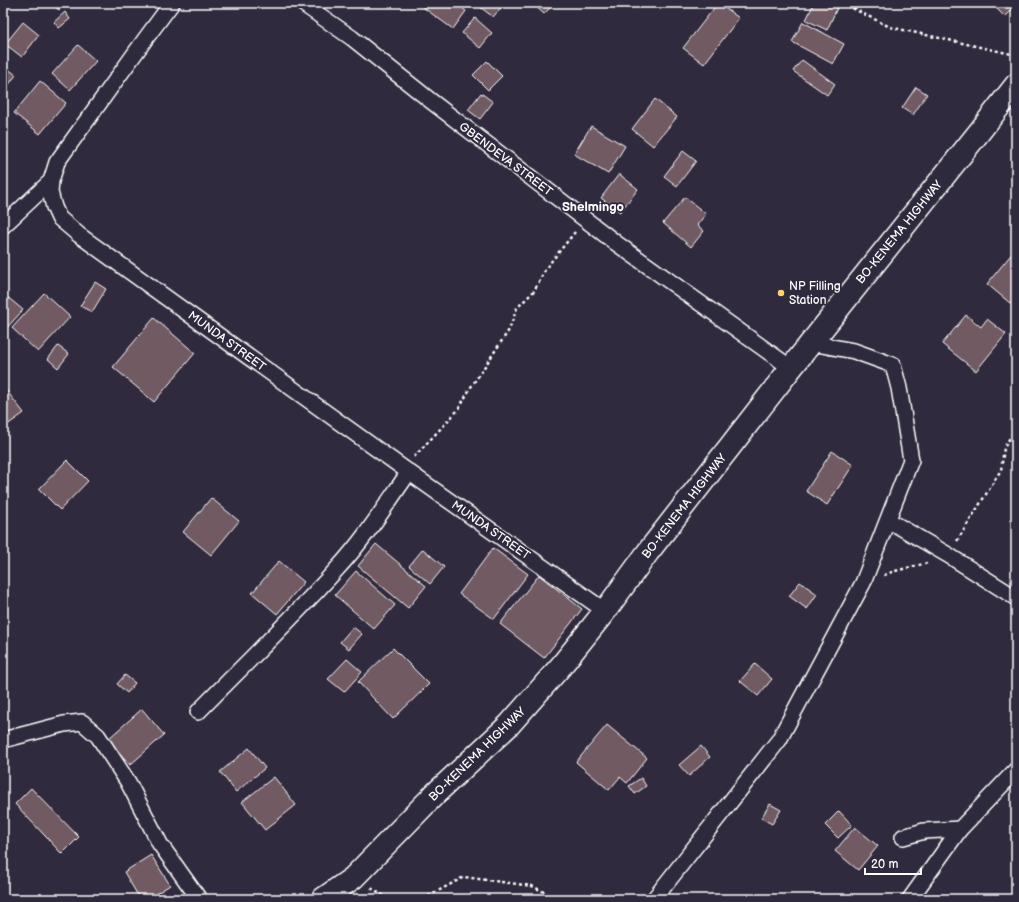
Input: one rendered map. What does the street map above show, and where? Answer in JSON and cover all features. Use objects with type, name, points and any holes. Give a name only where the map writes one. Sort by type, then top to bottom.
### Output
[{"type":"highway","name":"BO-KENEMA HIGHWAY","points":[[323,899],[353,878],[436,793],[509,725],[560,666],[605,611],[648,552],[791,368],[1016,85]]},
{"type":"street","name":"MUNDA STREET","points":[[172,3],[57,162],[51,181],[50,192],[59,218],[80,235],[406,470],[605,611]]},
{"type":"street","name":"GBENDEVA STREET","points":[[302,3],[352,38],[431,101],[616,243],[791,368]]},
{"type":"street","points":[[3,226],[51,181]]},
{"type":"street","points":[[654,899],[779,740],[863,583],[910,460],[899,388],[893,365],[854,351],[811,343]]},
{"type":"street","points":[[198,712],[337,570],[360,541],[406,470]]},
{"type":"street","points":[[888,520],[948,555],[1016,598]]},
{"type":"street","points":[[3,740],[64,724],[82,722],[98,736],[128,782],[160,844],[199,899]]},
{"type":"street","points":[[910,899],[960,829],[1016,770]]},
{"type":"street","points":[[903,837],[924,830],[960,829]]},
{"type":"path","points":[[842,3],[890,27],[1016,55]]},
{"type":"path","points":[[406,470],[458,410],[471,386],[509,330],[517,308],[534,291],[546,268],[586,219]]},
{"type":"path","points":[[863,583],[895,571],[932,562],[948,555],[1000,470],[1004,448],[1016,427]]},
{"type":"path","points":[[423,899],[464,877],[532,886],[558,899]]},
{"type":"building","points":[[50,3],[65,3],[59,10]]},
{"type":"building","points":[[417,3],[464,3],[461,7],[466,11],[453,29]]},
{"type":"building","points":[[475,3],[505,3],[493,17]]},
{"type":"building","points":[[532,3],[555,3],[544,14]]},
{"type":"building","points":[[718,3],[739,18],[704,64],[683,48]]},
{"type":"building","points":[[814,3],[832,3],[838,6],[827,30],[806,20]]},
{"type":"building","points":[[991,3],[1016,3],[1016,6],[1005,17]]},
{"type":"building","points":[[65,12],[70,19],[59,28],[54,22]]},
{"type":"building","points":[[475,18],[492,33],[480,48],[462,33]]},
{"type":"building","points":[[23,22],[39,35],[22,57],[5,44]]},
{"type":"building","points":[[803,22],[844,44],[833,64],[792,42]]},
{"type":"building","points":[[78,45],[96,61],[70,90],[52,74]]},
{"type":"building","points":[[802,60],[835,84],[827,95],[793,71]]},
{"type":"building","points":[[487,61],[502,76],[488,90],[473,75]]},
{"type":"building","points":[[3,65],[16,75],[7,87],[3,84]]},
{"type":"building","points":[[40,81],[66,103],[40,134],[14,113]]},
{"type":"building","points":[[916,87],[927,94],[913,115],[902,108]]},
{"type":"building","points":[[481,93],[493,102],[480,119],[468,110]]},
{"type":"building","points":[[655,99],[677,117],[653,146],[632,129]]},
{"type":"building","points":[[591,126],[625,146],[608,174],[574,154]]},
{"type":"building","points":[[683,151],[696,161],[677,186],[664,176]]},
{"type":"building","points":[[619,174],[638,189],[620,212],[601,198]]},
{"type":"building","points":[[685,197],[706,214],[697,225],[704,231],[691,247],[663,223]]},
{"type":"building","points":[[1014,251],[1016,253],[1016,308],[987,284]]},
{"type":"building","points":[[95,282],[106,289],[92,312],[80,306]]},
{"type":"building","points":[[44,293],[70,317],[38,352],[12,328]]},
{"type":"building","points":[[5,295],[23,310],[3,332],[3,297]]},
{"type":"building","points":[[966,315],[981,327],[987,319],[1006,334],[976,371],[942,344]]},
{"type":"building","points":[[154,318],[195,353],[154,402],[113,367]]},
{"type":"building","points":[[58,346],[69,354],[58,368],[48,359]]},
{"type":"building","points":[[6,390],[24,413],[3,428],[3,392]]},
{"type":"building","points":[[832,451],[853,465],[827,505],[806,491]]},
{"type":"building","points":[[67,460],[88,481],[60,510],[39,489]]},
{"type":"building","points":[[211,498],[239,521],[211,555],[183,532]]},
{"type":"building","points":[[376,544],[426,586],[408,608],[358,566]]},
{"type":"building","points":[[493,548],[528,574],[494,619],[459,594]]},
{"type":"building","points":[[423,549],[444,567],[430,584],[409,566]]},
{"type":"building","points":[[279,561],[304,582],[277,614],[252,593]]},
{"type":"building","points":[[356,571],[395,605],[374,629],[335,595]]},
{"type":"building","points":[[539,575],[582,609],[544,658],[500,624]]},
{"type":"building","points":[[800,582],[817,594],[807,609],[789,596]]},
{"type":"building","points":[[353,627],[362,634],[349,649],[340,642]]},
{"type":"building","points":[[393,648],[429,684],[393,719],[358,682]]},
{"type":"building","points":[[347,659],[362,672],[344,692],[328,679]]},
{"type":"building","points":[[755,664],[772,679],[758,696],[740,681]]},
{"type":"building","points":[[125,675],[135,683],[127,693],[117,684]]},
{"type":"building","points":[[142,709],[164,735],[130,765],[108,739]]},
{"type":"building","points":[[607,725],[647,758],[627,783],[620,777],[609,790],[576,762]]},
{"type":"building","points":[[701,746],[710,757],[689,776],[679,765]]},
{"type":"building","points":[[249,748],[265,768],[236,792],[220,772]]},
{"type":"building","points":[[274,777],[296,805],[265,830],[242,802]]},
{"type":"building","points":[[641,778],[646,786],[635,794],[629,786]]},
{"type":"building","points":[[31,788],[79,837],[62,854],[15,804]]},
{"type":"building","points":[[770,804],[781,810],[772,824],[761,818]]},
{"type":"building","points":[[839,811],[852,825],[838,838],[825,825]]},
{"type":"building","points":[[855,827],[878,846],[858,870],[835,851]]},
{"type":"building","points":[[151,855],[170,885],[148,899],[140,899],[124,872]]},
{"type":"place","name":"NP Filling Station","points":[[781,293]]},
{"type":"district","name":"Shelmingo","points":[[593,206]]}]
